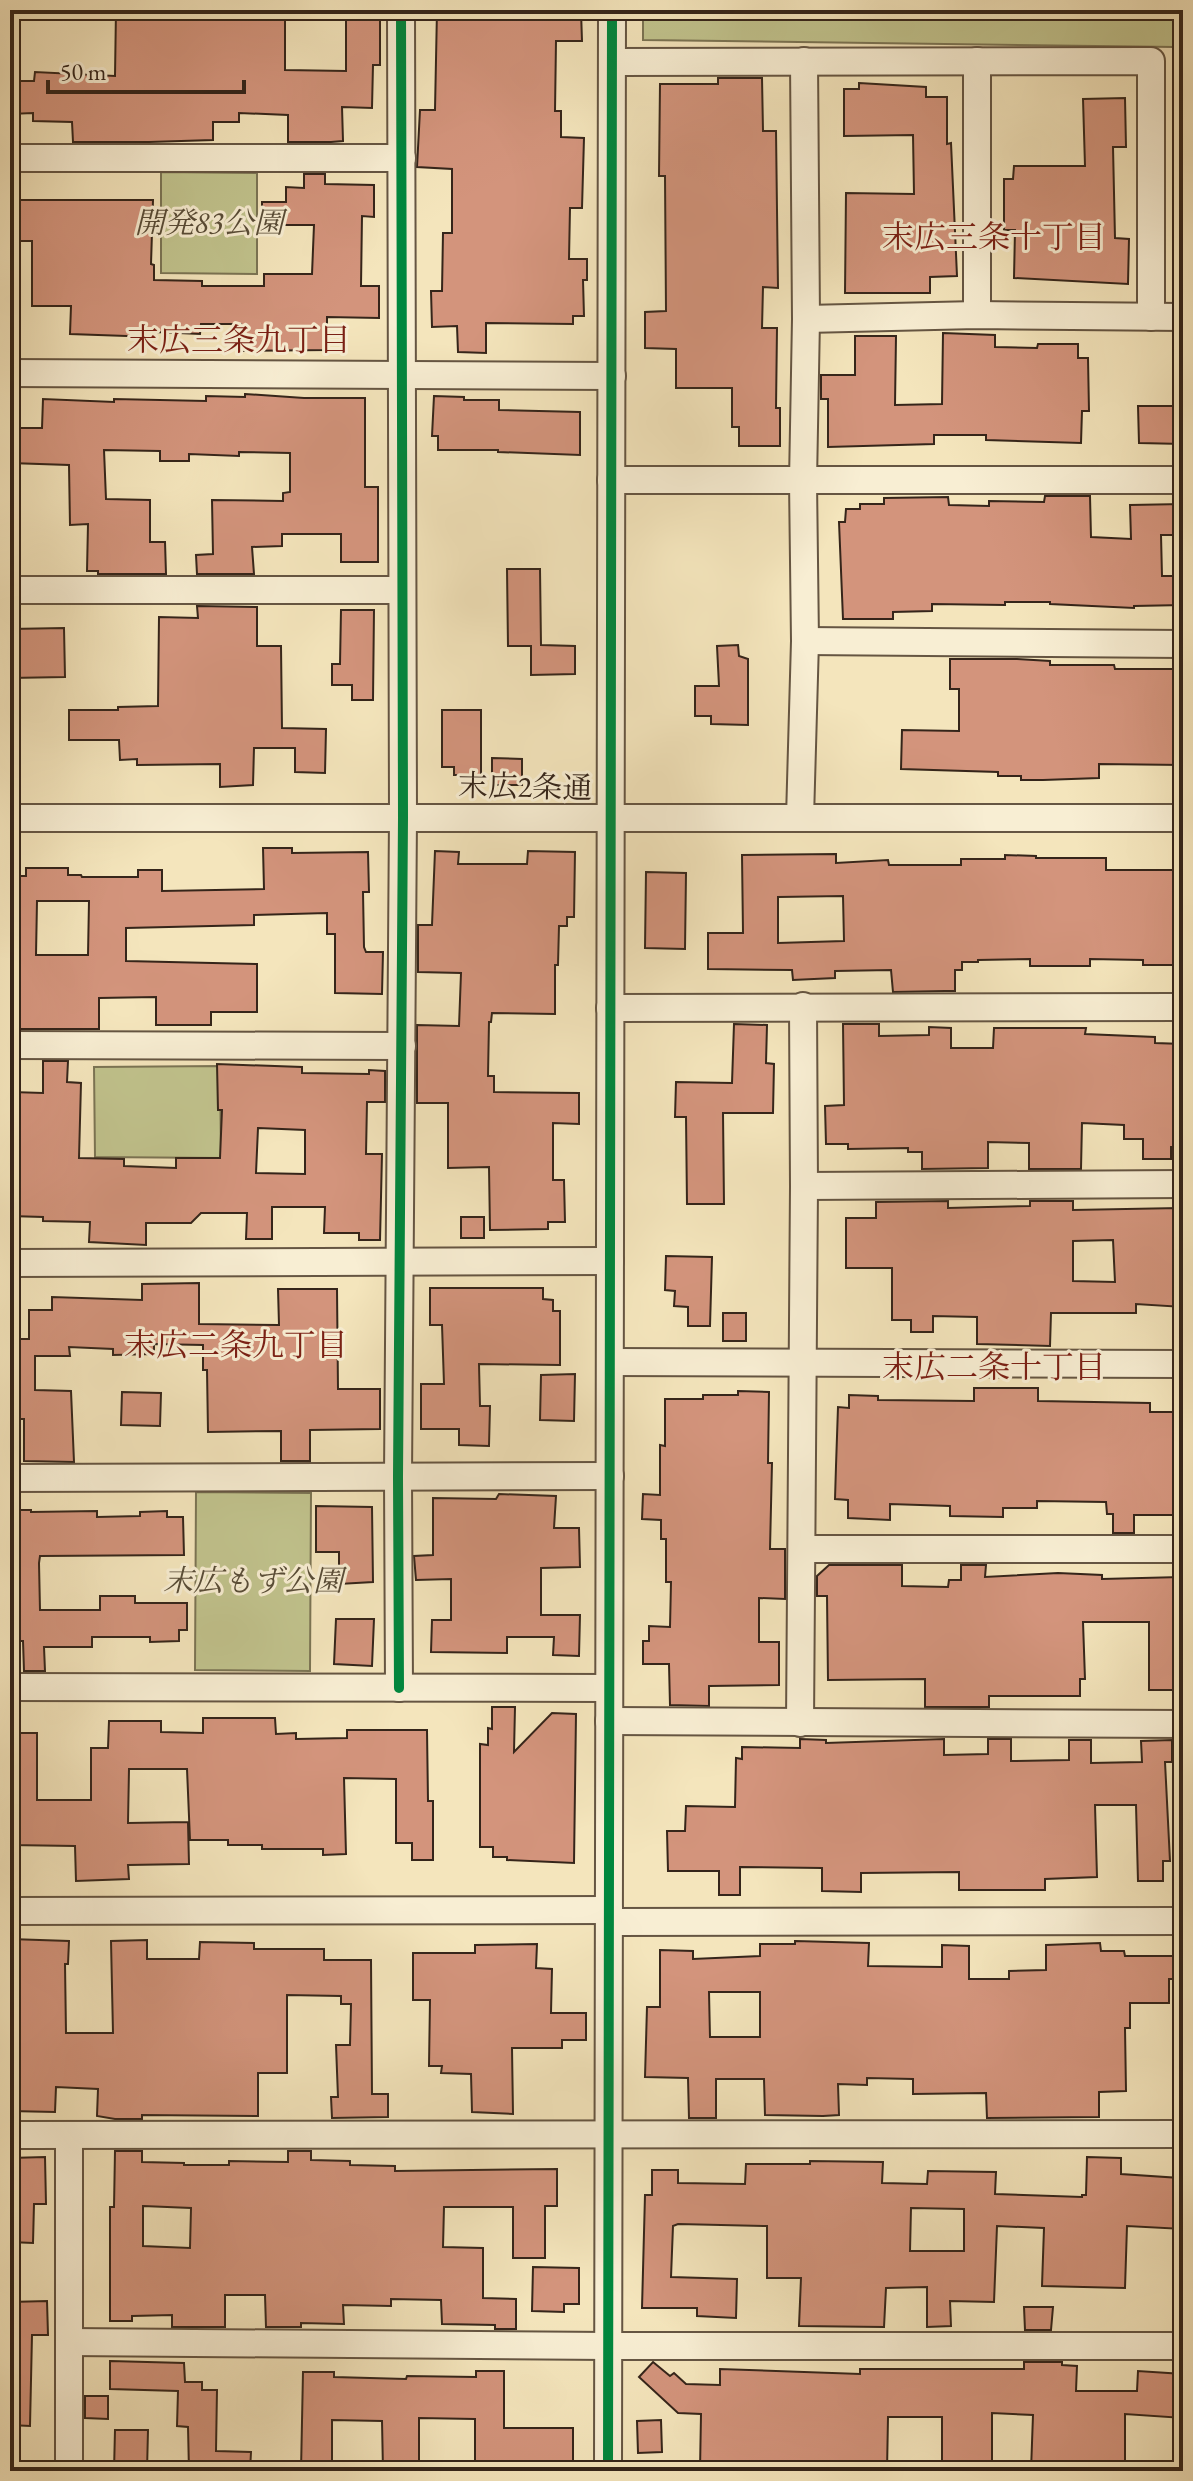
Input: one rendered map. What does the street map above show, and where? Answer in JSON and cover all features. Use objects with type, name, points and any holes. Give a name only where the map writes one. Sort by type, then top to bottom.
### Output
[{"type":"street","points":[[399,1688],[403,817],[401,10]]},
{"type":"street","points":[[608,2471],[612,10]]},
{"type":"street","points":[[800,818],[805,641],[804,61]]},
{"type":"street","points":[[977,61],[977,315]]},
{"type":"street","points":[[612,62],[1151,61],[1151,317]]},
{"type":"street","points":[[10,158],[402,158]]},
{"type":"street","points":[[806,319],[977,315],[1183,317]]},
{"type":"street","points":[[10,373],[612,376]]},
{"type":"street","points":[[611,480],[1183,480]]},
{"type":"street","points":[[10,590],[401,590]]},
{"type":"street","points":[[805,641],[1183,644]]},
{"type":"street","name":"末広2条通","points":[[10,818],[1183,818]]},
{"type":"street","points":[[800,1723],[803,1006]]},
{"type":"street","points":[[610,1008],[1183,1007]]},
{"type":"street","points":[[10,1045],[402,1046]]},
{"type":"street","points":[[804,1186],[1183,1184]]},
{"type":"street","points":[[10,1263],[610,1261]]},
{"type":"street","points":[[610,1362],[1183,1364]]},
{"type":"street","points":[[10,1478],[610,1476]]},
{"type":"street","points":[[802,1549],[1183,1549]]},
{"type":"street","points":[[10,1687],[609,1688]]},
{"type":"street","points":[[609,1721],[1183,1724]]},
{"type":"street","points":[[10,1911],[1183,1921]]},
{"type":"street","points":[[10,2135],[1183,2134]]},
{"type":"street","points":[[69,2135],[69,2471]]},
{"type":"street","points":[[69,2342],[1183,2346]]},
{"type":"green space","points":[[643,10],[1183,10],[1183,295],[1176,294],[1174,47],[643,40]]},
{"type":"green space","name":"開発83公園","points":[[161,172],[257,173],[257,274],[161,273]]},
{"type":"green space","points":[[220,1066],[221,1158],[95,1157],[94,1067]]},
{"type":"green space","name":"末広もず公園","points":[[196,1492],[311,1493],[310,1671],[195,1670]]},
{"type":"building","points":[[116,10],[285,13],[285,70],[346,71],[346,10],[380,10],[380,65],[373,65],[372,108],[342,107],[343,141],[331,142],[288,142],[288,115],[239,113],[239,122],[213,122],[213,140],[73,142],[72,122],[33,121],[33,113],[10,114],[10,81],[34,81],[35,72],[115,76]]},
{"type":"building","points":[[437,10],[581,11],[582,41],[556,41],[555,111],[561,111],[561,137],[584,138],[582,208],[570,208],[569,259],[587,259],[587,280],[583,280],[584,316],[573,316],[573,324],[486,323],[486,353],[458,352],[457,326],[432,327],[431,291],[442,291],[443,233],[452,233],[452,169],[417,167],[420,110],[435,110]]},
{"type":"building","points":[[718,78],[762,78],[763,131],[776,131],[778,288],[763,287],[762,328],[777,328],[776,408],[780,408],[780,446],[739,446],[739,427],[732,427],[732,388],[676,388],[676,349],[645,348],[645,312],[666,311],[665,176],[659,176],[660,84],[718,84]]},
{"type":"building","points":[[859,83],[926,87],[926,97],[947,97],[947,144],[951,143],[957,276],[930,277],[930,293],[845,293],[846,193],[914,194],[913,135],[844,136],[844,89],[859,89]]},
{"type":"building","points":[[1125,98],[1126,147],[1113,147],[1115,238],[1129,239],[1128,284],[1014,278],[1015,230],[1004,230],[1004,179],[1013,179],[1014,166],[1085,166],[1083,99]]},
{"type":"building","points":[[304,174],[325,174],[325,184],[374,185],[374,217],[362,216],[361,286],[379,286],[379,318],[327,317],[327,350],[240,351],[241,324],[201,324],[200,334],[155,332],[155,337],[70,334],[71,306],[32,306],[32,241],[10,241],[10,200],[153,200],[151,264],[154,265],[154,280],[202,281],[202,286],[264,286],[264,274],[312,274],[314,225],[262,225],[262,202],[286,202],[286,187],[304,188]]},
{"type":"building","points":[[943,333],[995,335],[995,347],[1037,348],[1038,344],[1078,344],[1078,358],[1088,358],[1089,411],[1082,411],[1081,443],[986,440],[986,435],[934,435],[934,444],[828,447],[828,399],[821,399],[821,375],[855,375],[855,336],[896,336],[895,405],[942,404]]},
{"type":"building","points":[[245,394],[365,398],[365,487],[378,487],[378,562],[341,562],[341,534],[282,534],[282,546],[252,547],[254,574],[197,574],[196,555],[213,554],[212,500],[283,501],[283,493],[290,492],[290,453],[239,452],[239,456],[189,454],[189,461],[160,461],[160,451],[104,450],[106,499],[150,500],[150,542],[165,542],[166,574],[98,574],[98,571],[87,571],[88,524],[70,525],[69,465],[10,463],[10,428],[42,428],[43,399],[206,401],[206,396],[245,397]]},
{"type":"building","points":[[434,396],[499,400],[499,410],[580,412],[580,455],[438,450],[438,436],[432,436]]},
{"type":"building","points":[[1138,406],[1183,406],[1183,444],[1139,443]]},
{"type":"building","points":[[1045,496],[1090,496],[1091,537],[1131,539],[1130,505],[1183,504],[1183,535],[1161,535],[1162,576],[1183,576],[1183,605],[1134,608],[1050,602],[932,604],[932,611],[893,612],[893,619],[843,619],[839,522],[845,522],[846,509],[860,509],[860,504],[884,504],[884,498],[948,497],[949,505],[989,506],[989,501],[1044,502]]},
{"type":"building","points":[[507,569],[540,569],[541,645],[575,646],[575,674],[531,675],[531,646],[508,646]]},
{"type":"building","points":[[197,606],[257,607],[257,646],[281,646],[282,728],[326,729],[325,773],[295,772],[295,748],[254,748],[253,785],[220,787],[220,764],[137,765],[137,759],[120,760],[119,740],[69,740],[69,710],[158,706],[159,617],[198,618]]},
{"type":"building","points":[[341,610],[374,610],[373,700],[352,700],[352,685],[332,685],[332,664],[340,664]]},
{"type":"building","points":[[64,628],[65,677],[10,678],[10,629]]},
{"type":"building","points":[[738,645],[739,656],[748,659],[748,725],[711,724],[711,716],[695,716],[695,686],[719,686],[717,646]]},
{"type":"building","points":[[950,659],[1050,661],[1050,665],[1114,665],[1115,669],[1183,669],[1183,765],[1099,764],[1099,778],[1043,780],[998,776],[998,772],[901,769],[902,730],[959,731],[959,689],[950,689]]},
{"type":"building","points":[[442,710],[481,710],[481,775],[454,775],[454,767],[442,767]]},
{"type":"building","points":[[492,758],[522,759],[522,785],[492,785]]},
{"type":"building","points":[[263,848],[292,848],[292,853],[368,852],[369,892],[363,892],[364,947],[366,952],[383,952],[382,994],[335,993],[335,934],[327,934],[327,913],[254,915],[254,925],[126,928],[126,961],[257,964],[257,1012],[211,1012],[211,1025],[156,1025],[156,997],[99,998],[99,1029],[10,1029],[11,876],[26,876],[26,868],[68,868],[68,875],[82,877],[138,877],[138,870],[162,870],[162,891],[264,889]],"holes":[[[37,901],[89,901],[88,955],[36,955]]]},
{"type":"building","points":[[435,851],[459,852],[458,864],[527,864],[528,851],[575,852],[574,917],[567,917],[567,926],[559,926],[555,1014],[492,1013],[489,1022],[488,1076],[494,1076],[494,1092],[579,1093],[579,1124],[553,1123],[553,1180],[564,1180],[565,1222],[548,1222],[548,1229],[490,1230],[489,1167],[448,1168],[448,1103],[417,1103],[417,1025],[459,1026],[461,973],[418,972],[418,925],[432,925]]},
{"type":"building","points":[[836,854],[836,863],[888,860],[889,865],[961,865],[961,859],[1005,859],[1005,855],[1106,858],[1106,870],[1183,870],[1183,965],[1143,965],[1143,960],[1090,959],[1090,966],[1030,966],[1030,959],[978,960],[962,962],[962,970],[955,970],[955,991],[893,992],[891,970],[835,971],[835,978],[793,980],[792,970],[708,969],[708,933],[743,933],[742,855]],"holes":[[[843,896],[844,941],[778,943],[778,897]]]},
{"type":"building","points":[[646,872],[686,873],[685,949],[645,948]]},
{"type":"building","points":[[734,1024],[767,1025],[766,1063],[774,1064],[773,1113],[723,1113],[724,1204],[687,1204],[686,1117],[675,1117],[676,1082],[732,1083]]},
{"type":"building","points":[[843,1024],[879,1024],[879,1036],[929,1035],[929,1027],[951,1028],[951,1048],[993,1048],[994,1028],[1086,1028],[1085,1034],[1155,1037],[1155,1043],[1183,1044],[1180,1147],[1171,1147],[1171,1159],[1143,1159],[1143,1139],[1124,1139],[1124,1125],[1082,1123],[1081,1169],[1029,1169],[1029,1143],[988,1142],[988,1168],[922,1169],[922,1152],[908,1152],[908,1148],[848,1149],[848,1144],[826,1144],[825,1106],[844,1105]]},
{"type":"building","points":[[43,1061],[68,1061],[67,1082],[81,1083],[79,1158],[124,1159],[124,1166],[176,1168],[176,1158],[220,1158],[222,1110],[218,1110],[217,1064],[302,1067],[302,1073],[369,1074],[369,1070],[385,1071],[385,1102],[367,1102],[366,1154],[382,1154],[380,1240],[359,1240],[359,1233],[324,1233],[325,1207],[272,1207],[272,1239],[246,1239],[247,1213],[201,1213],[191,1223],[146,1223],[146,1245],[89,1242],[90,1222],[43,1221],[43,1217],[10,1216],[12,1092],[43,1093]],"holes":[[[258,1128],[305,1130],[305,1174],[256,1173]]]},
{"type":"building","points":[[948,1201],[948,1208],[1030,1206],[1030,1201],[1073,1201],[1073,1210],[1179,1208],[1179,1275],[1183,1275],[1183,1307],[1136,1304],[1136,1313],[1051,1313],[1050,1346],[977,1344],[977,1317],[933,1316],[933,1332],[911,1332],[911,1320],[892,1320],[892,1268],[846,1268],[846,1218],[876,1218],[876,1202]],"holes":[[[1113,1240],[1115,1282],[1073,1281],[1073,1241]]]},
{"type":"building","points":[[461,1217],[484,1217],[484,1238],[461,1238]]},
{"type":"building","points":[[666,1256],[712,1257],[710,1326],[688,1326],[688,1307],[674,1306],[675,1291],[665,1290]]},
{"type":"building","points":[[199,1283],[199,1324],[279,1325],[278,1289],[337,1289],[338,1389],[380,1389],[380,1429],[310,1430],[310,1461],[281,1461],[281,1431],[208,1432],[207,1370],[203,1370],[203,1345],[154,1344],[154,1354],[113,1355],[113,1349],[69,1347],[70,1356],[35,1356],[35,1390],[71,1391],[74,1462],[24,1461],[24,1419],[10,1419],[10,1339],[29,1339],[29,1310],[52,1310],[52,1297],[142,1300],[142,1284]]},
{"type":"building","points":[[430,1288],[543,1288],[543,1299],[553,1300],[553,1311],[560,1311],[560,1365],[479,1364],[480,1406],[490,1406],[489,1446],[459,1445],[459,1429],[421,1429],[421,1384],[444,1384],[442,1325],[430,1325]]},
{"type":"building","points":[[723,1313],[746,1313],[746,1341],[723,1341]]},
{"type":"building","points":[[575,1374],[574,1421],[540,1420],[541,1375]]},
{"type":"building","points":[[974,1388],[1038,1388],[1038,1401],[1150,1403],[1150,1412],[1182,1412],[1183,1515],[1134,1515],[1134,1533],[1113,1533],[1113,1514],[1107,1514],[1106,1502],[1037,1501],[1037,1508],[1003,1508],[1003,1517],[950,1516],[950,1506],[890,1504],[890,1520],[848,1518],[848,1500],[835,1499],[838,1407],[849,1408],[849,1395],[878,1396],[878,1400],[974,1401]]},
{"type":"building","points":[[738,1391],[769,1392],[768,1463],[772,1463],[770,1549],[785,1549],[785,1599],[759,1598],[759,1642],[779,1642],[779,1685],[709,1686],[709,1706],[670,1705],[669,1664],[643,1664],[643,1641],[649,1641],[649,1626],[670,1627],[671,1582],[666,1582],[666,1539],[661,1539],[661,1520],[642,1519],[643,1494],[660,1495],[660,1445],[665,1446],[665,1399],[703,1399],[703,1395],[738,1395]]},
{"type":"building","points":[[122,1392],[161,1393],[160,1426],[121,1425]]},
{"type":"building","points":[[499,1494],[556,1496],[554,1528],[579,1528],[580,1567],[541,1568],[541,1615],[580,1615],[579,1656],[553,1655],[554,1637],[507,1637],[507,1653],[431,1652],[432,1620],[451,1620],[451,1579],[416,1580],[414,1556],[433,1555],[433,1498],[496,1499]]},
{"type":"building","points":[[316,1506],[372,1507],[373,1582],[339,1584],[339,1552],[316,1552]]},
{"type":"building","points":[[10,1510],[97,1511],[97,1517],[140,1516],[140,1512],[167,1511],[167,1517],[183,1517],[184,1555],[40,1556],[40,1610],[100,1610],[100,1596],[135,1596],[135,1603],[187,1603],[187,1630],[179,1630],[179,1641],[150,1642],[150,1637],[92,1637],[92,1647],[44,1647],[45,1671],[24,1671],[23,1641],[12,1641],[10,1630]]},
{"type":"building","points":[[829,1565],[902,1565],[902,1586],[948,1587],[949,1580],[961,1580],[961,1565],[986,1565],[985,1577],[1058,1573],[1102,1575],[1102,1579],[1181,1577],[1182,1690],[1149,1690],[1149,1622],[1083,1622],[1085,1679],[1080,1679],[1080,1696],[989,1696],[989,1707],[925,1707],[925,1679],[828,1680],[827,1596],[817,1596],[817,1576]]},
{"type":"building","points":[[336,1619],[374,1619],[372,1666],[334,1664]]},
{"type":"building","points":[[492,1707],[515,1707],[514,1752],[552,1713],[576,1714],[574,1863],[507,1860],[507,1857],[493,1857],[493,1847],[480,1847],[480,1744],[488,1745]]},
{"type":"building","points":[[203,1718],[275,1718],[276,1734],[296,1733],[296,1739],[347,1738],[347,1730],[427,1730],[428,1801],[433,1801],[433,1860],[412,1860],[412,1843],[396,1843],[396,1779],[344,1778],[346,1854],[323,1855],[323,1849],[262,1849],[262,1845],[228,1845],[228,1840],[190,1840],[187,1769],[129,1769],[128,1823],[188,1822],[189,1864],[128,1865],[129,1879],[76,1881],[75,1846],[10,1845],[10,1733],[37,1733],[37,1800],[91,1800],[91,1748],[108,1748],[109,1721],[161,1721],[161,1732],[203,1733]]},
{"type":"building","points":[[800,1739],[826,1740],[826,1743],[944,1739],[944,1755],[988,1754],[988,1739],[1011,1739],[1011,1761],[1069,1760],[1069,1740],[1091,1740],[1091,1763],[1142,1762],[1141,1741],[1172,1740],[1172,1762],[1165,1762],[1170,1861],[1163,1861],[1163,1881],[1138,1881],[1136,1805],[1095,1805],[1097,1877],[1045,1879],[1045,1890],[959,1890],[959,1872],[861,1873],[861,1892],[822,1891],[822,1868],[740,1867],[740,1895],[719,1895],[719,1871],[668,1871],[667,1831],[685,1831],[686,1806],[735,1807],[736,1758],[742,1759],[742,1747],[800,1748]]},
{"type":"building","points":[[10,1939],[69,1941],[68,1964],[65,1964],[66,2033],[113,2033],[111,1941],[147,1940],[147,1959],[199,1959],[200,1942],[254,1943],[254,1949],[324,1949],[324,1960],[371,1960],[372,2094],[388,2094],[388,2117],[332,2118],[331,2097],[338,2097],[336,2045],[350,2045],[351,2004],[341,2004],[341,1996],[287,1995],[287,2073],[258,2073],[258,2116],[142,2115],[142,2119],[115,2119],[97,2116],[98,2089],[56,2087],[55,2112],[10,2111]]},
{"type":"building","points":[[795,1941],[869,1943],[868,1966],[942,1967],[942,1945],[969,1946],[969,1979],[1009,1979],[1009,1971],[1046,1970],[1046,1945],[1100,1943],[1101,1951],[1124,1951],[1125,1956],[1183,1956],[1183,1979],[1169,1979],[1169,2003],[1130,2003],[1130,2028],[1125,2028],[1126,2091],[1099,2092],[1099,2117],[987,2118],[986,2093],[913,2094],[913,2079],[867,2078],[867,2085],[838,2084],[839,2115],[823,2116],[765,2115],[764,2079],[716,2079],[716,2118],[689,2118],[688,2078],[645,2077],[647,2007],[660,2007],[660,1950],[693,1951],[693,1959],[760,1956],[760,1944],[795,1944]],"holes":[[[709,1992],[760,1992],[760,2037],[710,2037]]]},
{"type":"building","points":[[537,1944],[536,1968],[552,1969],[551,2013],[586,2013],[586,2040],[562,2040],[562,2048],[512,2048],[513,2114],[472,2112],[471,2074],[441,2073],[442,2066],[429,2066],[430,2000],[413,2000],[413,1953],[475,1953],[475,1945]]},
{"type":"building","points":[[115,2151],[142,2151],[142,2162],[184,2165],[229,2165],[229,2161],[288,2162],[288,2151],[311,2151],[311,2160],[395,2166],[395,2171],[557,2169],[557,2206],[545,2206],[545,2258],[513,2258],[513,2207],[444,2207],[443,2247],[483,2248],[483,2298],[516,2299],[516,2329],[495,2329],[495,2325],[442,2324],[441,2300],[391,2299],[391,2306],[343,2305],[344,2324],[301,2323],[301,2327],[266,2327],[265,2295],[225,2295],[225,2327],[172,2327],[172,2315],[132,2316],[132,2321],[110,2321],[110,2207],[114,2207]],"holes":[[[143,2206],[191,2208],[190,2248],[143,2246]]]},
{"type":"building","points":[[45,2157],[46,2204],[34,2204],[33,2243],[10,2242],[10,2158]]},
{"type":"building","points":[[1087,2157],[1121,2158],[1121,2174],[1180,2178],[1180,2188],[1183,2188],[1183,2229],[1127,2226],[1125,2288],[1042,2286],[1044,2228],[997,2226],[994,2302],[950,2301],[951,2326],[927,2327],[927,2287],[886,2288],[884,2327],[799,2326],[801,2278],[767,2278],[767,2226],[678,2224],[673,2226],[671,2277],[737,2279],[736,2318],[697,2316],[697,2308],[642,2308],[645,2195],[652,2195],[652,2170],[678,2170],[678,2183],[745,2184],[746,2164],[883,2162],[882,2183],[927,2184],[928,2171],[996,2172],[995,2194],[1086,2195]],"holes":[[[911,2208],[964,2209],[964,2251],[910,2251]]]},
{"type":"building","points":[[533,2267],[579,2268],[579,2304],[564,2304],[564,2312],[532,2311]]},
{"type":"building","points":[[47,2301],[48,2335],[32,2335],[30,2426],[10,2425],[10,2302]]},
{"type":"building","points":[[1024,2307],[1053,2307],[1051,2330],[1025,2330]]},
{"type":"building","points":[[110,2361],[184,2363],[185,2382],[202,2382],[202,2390],[217,2390],[216,2451],[251,2452],[250,2471],[189,2471],[188,2427],[177,2426],[178,2391],[110,2389]]},
{"type":"building","points":[[653,2362],[670,2376],[674,2373],[686,2384],[720,2385],[720,2369],[860,2374],[860,2369],[1024,2369],[1024,2362],[1062,2362],[1062,2365],[1077,2366],[1076,2391],[1137,2391],[1138,2371],[1183,2374],[1183,2418],[1125,2414],[1125,2471],[1031,2471],[1033,2415],[992,2413],[992,2471],[942,2471],[942,2417],[888,2417],[887,2471],[700,2471],[701,2414],[678,2413],[639,2377]]},
{"type":"building","points":[[476,2371],[504,2371],[504,2428],[573,2428],[573,2467],[504,2467],[504,2471],[475,2471],[475,2419],[419,2418],[419,2471],[383,2471],[382,2421],[332,2420],[332,2471],[301,2471],[303,2372],[334,2372],[334,2377],[406,2379],[407,2376],[476,2377]]},
{"type":"building","points":[[85,2396],[108,2396],[108,2419],[85,2418]]},
{"type":"building","points":[[661,2420],[662,2452],[638,2453],[637,2421]]},
{"type":"building","points":[[115,2430],[148,2430],[147,2471],[114,2471]]},
{"type":"cycle path","points":[[399,1688],[403,817],[401,10]]},
{"type":"cycle path","points":[[608,2471],[612,10]]},
{"type":"district","name":"末広三条十丁目","points":[[994,237]]},
{"type":"district","name":"末広三条九丁目","points":[[239,340]]},
{"type":"district","name":"末広二条九丁目","points":[[236,1345]]},
{"type":"district","name":"末広二条十丁目","points":[[994,1367]]}]
